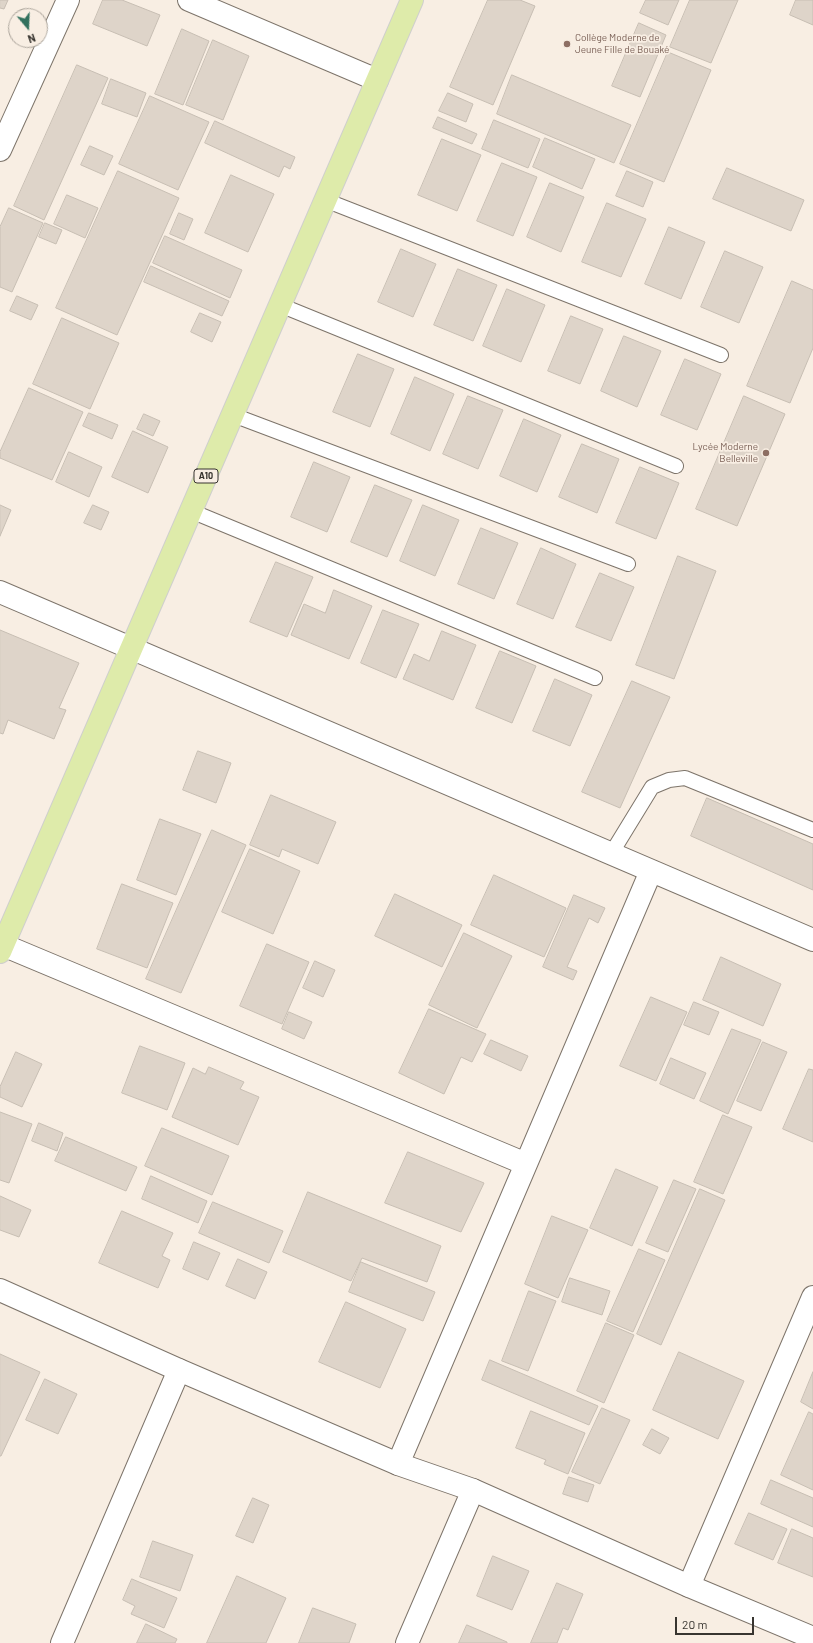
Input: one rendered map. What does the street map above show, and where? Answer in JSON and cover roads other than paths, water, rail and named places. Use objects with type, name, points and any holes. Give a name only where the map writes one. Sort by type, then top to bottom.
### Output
[{"type":"main road","name":"A10","points":[[1,949],[412,0]]},
{"type":"street","points":[[0,150],[68,0]]},
{"type":"street","points":[[189,0],[378,80]]},
{"type":"street","points":[[0,592],[813,940]]},
{"type":"street","points":[[398,1464],[651,871]]},
{"type":"street","points":[[1,949],[526,1164]]},
{"type":"street","points":[[0,1290],[179,1370],[398,1464],[473,1490],[689,1586],[813,1638]]},
{"type":"street","points":[[689,1586],[813,1297]]},
{"type":"street","points":[[62,1643],[179,1370]]},
{"type":"street","points":[[407,1643],[473,1490]]},
{"type":"lane","points":[[326,200],[721,355]]},
{"type":"lane","points":[[280,305],[676,466]]},
{"type":"lane","points":[[233,415],[628,564]]},
{"type":"lane","points":[[191,511],[595,678]]},
{"type":"lane","points":[[611,854],[652,787],[669,780],[685,778],[813,830]]},
{"type":"place","name":"Collège Moderne de Jeune Fille de Bouaké","points":[[567,44]]},
{"type":"place","name":"Lycée Moderne Belleville","points":[[766,453]]}]
